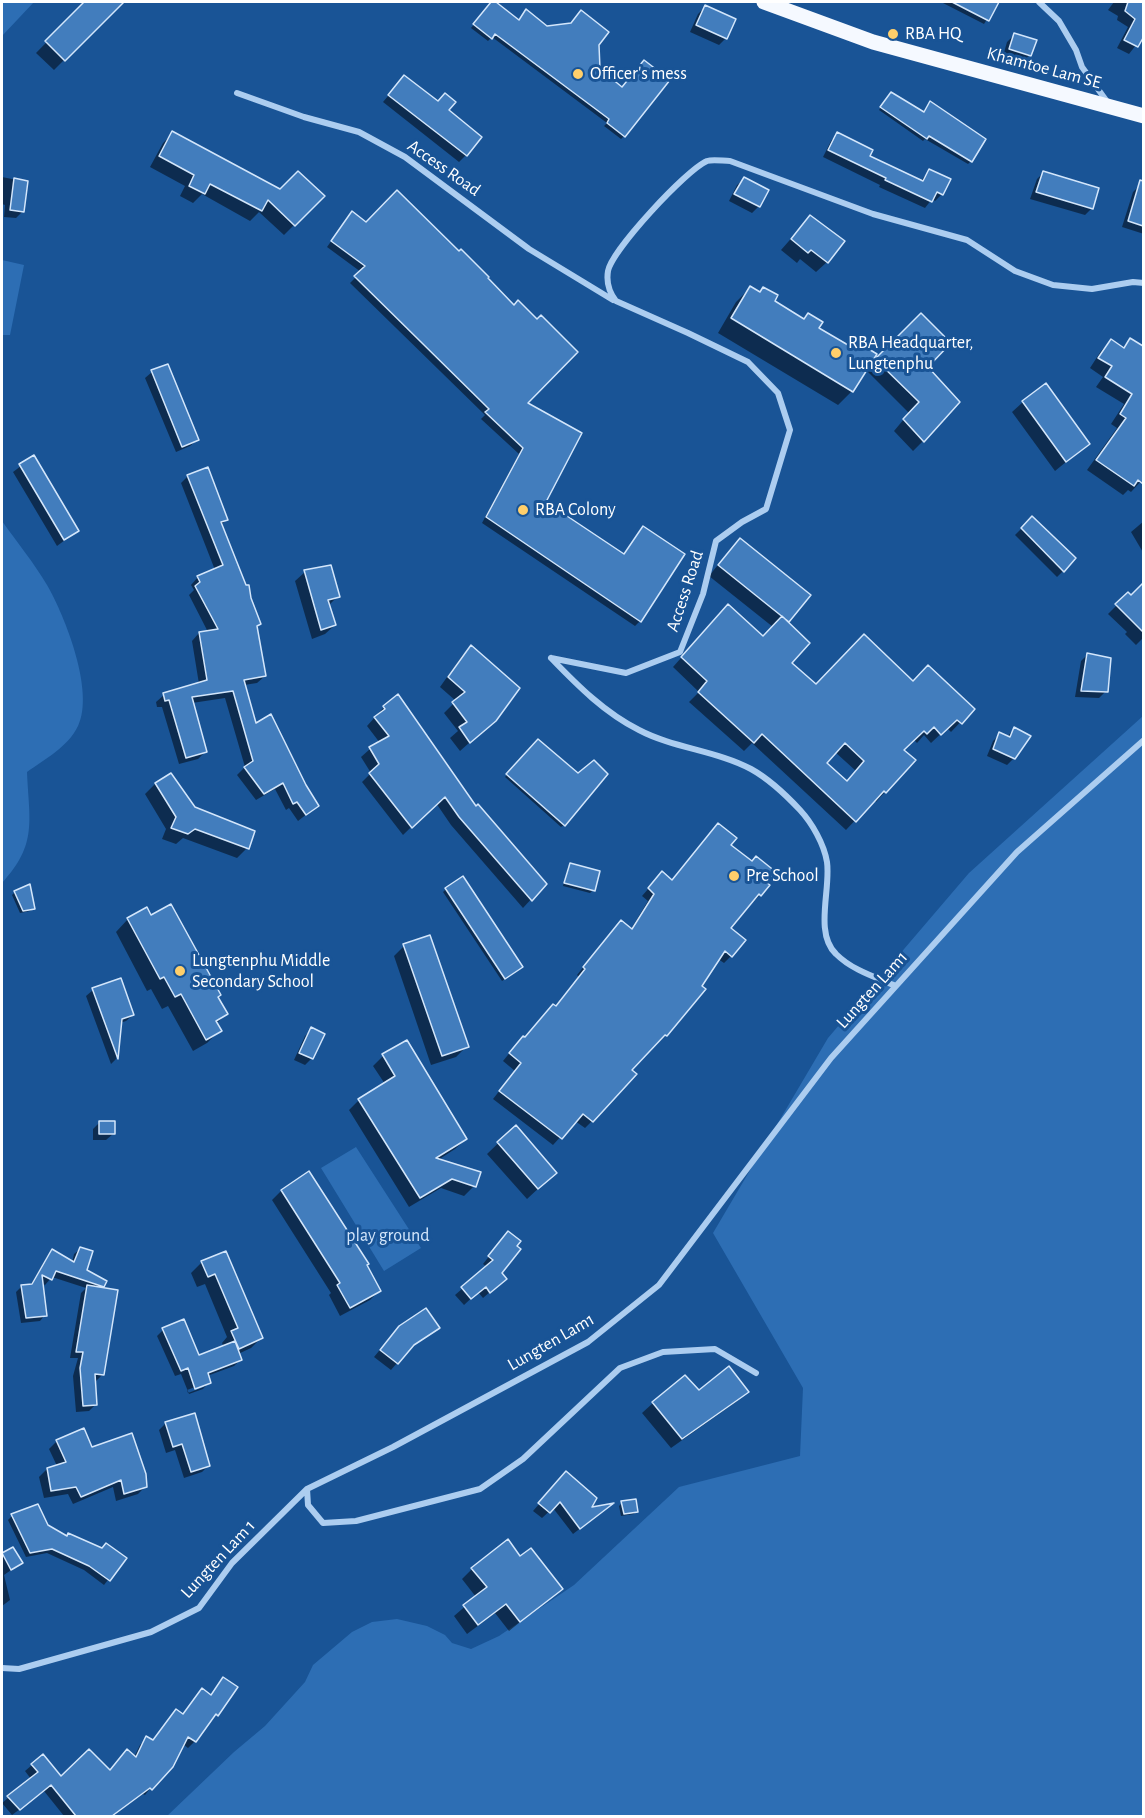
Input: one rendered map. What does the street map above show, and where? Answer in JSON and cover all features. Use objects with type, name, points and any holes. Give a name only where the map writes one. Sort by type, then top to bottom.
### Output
[{"type":"main road","name":"Khamtoe Lam SE","points":[[764,2],[873,42],[1143,116]]},
{"type":"street","points":[[1039,2],[1059,21],[1076,50],[1082,67],[1110,106]]},
{"type":"street","name":"Access Road","points":[[237,93],[304,117],[359,132],[405,157],[529,249],[616,302],[748,362],[778,393],[790,430],[766,509],[742,522],[716,541],[703,594],[680,652],[626,672],[551,658],[606,710],[639,730],[665,741],[750,768],[787,796],[811,824],[827,862],[824,933],[829,945],[835,954],[851,967],[896,986]]},
{"type":"street","points":[[616,302],[609,291],[608,270],[618,250],[680,181],[707,161],[730,160],[873,214],[967,240],[1015,271],[1053,285],[1092,289],[1133,282],[1143,283]]},
{"type":"street","name":"Lungten Lam1","points":[[307,1489],[393,1447],[588,1342],[659,1285],[831,1058],[1017,852],[1143,741]]},
{"type":"street","points":[[307,1489],[308,1505],[323,1523],[356,1521],[480,1490],[523,1460],[620,1368],[663,1352],[715,1349],[756,1373]]},
{"type":"street","name":"Lungten Lam 1","points":[[2,1668],[19,1669],[151,1632],[199,1608],[232,1563],[307,1489]]},
{"type":"green space","points":[[2,2],[34,2],[2,36]]},
{"type":"green space","points":[[2,260],[24,265],[10,335],[2,335]]},
{"type":"green space","points":[[2,521],[37,569],[62,615],[76,654],[83,694],[82,711],[74,733],[56,752],[27,772],[29,831],[21,856],[2,883]]},
{"type":"green space","points":[[1143,716],[1143,1816],[167,1816],[234,1752],[265,1726],[305,1682],[313,1665],[352,1632],[372,1622],[397,1619],[427,1626],[445,1635],[452,1643],[471,1649],[499,1636],[574,1585],[679,1487],[800,1456],[803,1388],[713,1233],[828,1038],[969,873]]},
{"type":"green space","name":"play ground","points":[[356,1147],[421,1248],[384,1271],[321,1168]]},
{"type":"building","points":[[84,2],[124,2],[65,61],[45,41]]},
{"type":"building","name":"Officer's mess","points":[[491,2],[496,2],[519,20],[526,9],[547,26],[571,23],[581,10],[609,32],[599,45],[600,69],[622,87],[644,60],[670,80],[625,137],[607,123],[609,119],[495,34],[492,39],[473,24]]},
{"type":"building","points":[[952,2],[999,2],[989,21]]},
{"type":"building","points":[[1128,2],[1143,2],[1143,38],[1138,47],[1124,40],[1135,19],[1125,11]]},
{"type":"building","points":[[705,5],[736,19],[727,39],[696,25]]},
{"type":"building","points":[[1014,33],[1037,40],[1031,56],[1009,49]]},
{"type":"building","points":[[404,75],[438,101],[445,93],[456,102],[449,110],[482,137],[467,156],[388,95]]},
{"type":"building","points":[[891,92],[924,112],[930,101],[986,139],[972,162],[929,136],[927,139],[880,107]]},
{"type":"building","points":[[172,131],[280,189],[298,171],[325,196],[295,226],[268,200],[262,211],[210,184],[205,194],[189,186],[194,175],[159,156]]},
{"type":"building","points":[[837,132],[873,150],[870,156],[923,181],[929,169],[951,179],[943,195],[937,192],[932,202],[828,150]]},
{"type":"building","points":[[1043,171],[1099,188],[1093,209],[1036,192]]},
{"type":"building","points":[[744,177],[769,190],[760,207],[734,194]]},
{"type":"building","points":[[14,178],[28,181],[24,212],[10,210]]},
{"type":"building","points":[[1140,180],[1143,181],[1143,226],[1128,221]]},
{"type":"building","points":[[397,190],[459,251],[461,249],[514,305],[518,300],[537,319],[541,315],[578,352],[528,403],[582,433],[546,502],[624,554],[643,526],[685,554],[641,622],[486,517],[523,448],[485,412],[489,409],[354,276],[365,266],[331,241],[352,211],[366,222]]},
{"type":"building","points":[[810,215],[845,241],[828,263],[811,250],[808,253],[791,239]]},
{"type":"building","points":[[750,286],[760,292],[763,287],[778,295],[775,301],[804,319],[808,313],[823,322],[819,328],[848,345],[852,339],[877,354],[853,392],[731,318]]},
{"type":"building","points":[[921,313],[951,343],[928,367],[960,402],[924,442],[903,419],[919,402],[875,359]]},
{"type":"building","points":[[1130,338],[1143,346],[1143,484],[1138,480],[1134,486],[1096,460],[1126,418],[1120,414],[1132,394],[1105,377],[1112,366],[1098,358],[1111,339],[1124,348]]},
{"type":"building","points":[[168,364],[199,440],[182,447],[151,370]]},
{"type":"building","points":[[1046,383],[1090,444],[1066,462],[1022,401]]},
{"type":"building","points":[[34,455],[79,531],[64,540],[19,464]]},
{"type":"building","points":[[208,467],[228,520],[221,522],[246,585],[249,585],[251,598],[261,624],[257,626],[266,676],[244,680],[256,723],[271,714],[306,785],[319,806],[306,815],[297,802],[293,804],[283,783],[264,794],[244,767],[253,761],[233,691],[192,697],[207,752],[186,758],[169,700],[165,701],[163,693],[207,680],[199,632],[218,629],[195,586],[200,582],[197,576],[223,565],[187,475]]},
{"type":"building","points":[[1032,516],[1076,558],[1064,572],[1021,528]]},
{"type":"building","points":[[740,538],[811,595],[789,622],[718,565]]},
{"type":"building","points":[[331,565],[340,597],[328,600],[336,625],[321,630],[304,570]]},
{"type":"building","points":[[1143,583],[1143,632],[1115,604],[1128,592],[1131,595]]},
{"type":"building","points":[[728,604],[763,636],[782,616],[810,643],[792,663],[816,684],[864,634],[913,681],[928,665],[975,709],[962,724],[957,720],[941,735],[934,727],[927,734],[924,731],[904,750],[916,760],[856,822],[762,734],[754,743],[698,692],[707,681],[681,657]],"holes":[[[845,743],[864,761],[847,781],[827,763]]]},
{"type":"building","points":[[471,645],[520,688],[496,721],[470,743],[459,727],[467,722],[452,702],[465,692],[448,677]]},
{"type":"building","points":[[1087,653],[1111,658],[1108,692],[1081,691]]},
{"type":"building","points":[[398,694],[476,806],[478,804],[547,884],[532,901],[459,817],[445,797],[412,828],[369,773],[379,764],[369,747],[389,736],[374,717],[385,709],[383,706]]},
{"type":"building","points":[[1014,727],[1031,736],[1015,759],[993,749],[999,732],[1010,737]]},
{"type":"building","points":[[538,739],[578,773],[594,760],[608,774],[565,826],[506,774]]},
{"type":"building","points":[[171,773],[195,807],[255,831],[249,849],[195,829],[188,834],[171,828],[176,817],[155,783]]},
{"type":"building","points":[[718,823],[737,838],[731,845],[752,861],[756,856],[776,872],[767,883],[770,885],[761,896],[759,894],[731,928],[746,940],[732,957],[725,951],[702,986],[706,989],[667,1036],[665,1035],[632,1070],[637,1074],[593,1122],[583,1114],[562,1139],[499,1091],[521,1063],[509,1053],[553,1004],[556,1006],[585,969],[583,967],[621,920],[632,929],[654,894],[648,888],[662,871],[672,880]]},
{"type":"building","points":[[570,863],[600,871],[595,891],[564,883]]},
{"type":"building","points":[[463,876],[523,967],[505,979],[445,888]]},
{"type":"building","points":[[30,884],[35,909],[23,911],[14,891]]},
{"type":"building","points":[[171,904],[221,995],[218,997],[228,1014],[216,1021],[222,1031],[206,1040],[181,994],[175,997],[164,977],[160,979],[127,918],[147,907],[151,915]]},
{"type":"building","points":[[430,935],[469,1047],[442,1056],[403,944]]},
{"type":"building","points":[[121,978],[134,1015],[122,1019],[118,1059],[92,988]]},
{"type":"building","points":[[311,1027],[325,1034],[313,1059],[299,1053]]},
{"type":"building","points":[[407,1040],[467,1139],[436,1158],[481,1172],[476,1187],[452,1179],[420,1198],[358,1099],[395,1076],[382,1054]]},
{"type":"building","points":[[99,1121],[115,1121],[115,1134],[99,1134]]},
{"type":"building","points":[[516,1125],[557,1173],[538,1189],[497,1142]]},
{"type":"building","points":[[309,1171],[369,1264],[367,1265],[381,1291],[350,1308],[337,1285],[340,1283],[281,1190]]},
{"type":"building","points":[[508,1231],[521,1241],[517,1246],[521,1249],[502,1273],[507,1279],[490,1293],[486,1287],[471,1299],[461,1287],[493,1260],[488,1256]]},
{"type":"building","points":[[80,1247],[93,1251],[87,1270],[107,1281],[104,1287],[56,1271],[52,1280],[42,1275],[47,1316],[26,1318],[21,1285],[32,1284],[52,1249],[74,1262]]},
{"type":"building","points":[[226,1251],[263,1338],[239,1349],[231,1331],[238,1328],[215,1274],[208,1277],[201,1261]]},
{"type":"building","points":[[87,1285],[118,1290],[104,1375],[95,1374],[97,1405],[83,1406],[80,1368],[83,1352],[76,1352]]},
{"type":"building","points":[[426,1308],[440,1328],[414,1345],[398,1364],[380,1350],[399,1326]]},
{"type":"building","points":[[184,1319],[199,1355],[235,1341],[242,1360],[208,1373],[211,1383],[195,1389],[188,1368],[181,1371],[162,1328]]},
{"type":"building","points":[[729,1366],[749,1392],[682,1439],[652,1402],[685,1375],[699,1390]]},
{"type":"building","points":[[195,1413],[210,1466],[191,1472],[182,1444],[173,1447],[165,1422]]},
{"type":"building","points":[[84,1428],[92,1447],[132,1433],[146,1474],[147,1487],[124,1494],[121,1480],[81,1497],[76,1487],[51,1491],[47,1468],[66,1462],[56,1440]]},
{"type":"building","points":[[566,1471],[597,1498],[592,1507],[614,1503],[580,1529],[560,1502],[550,1513],[538,1503]]},
{"type":"building","points":[[636,1499],[638,1512],[624,1514],[621,1501]]},
{"type":"building","points":[[38,1504],[48,1525],[67,1536],[68,1533],[102,1548],[106,1543],[127,1558],[110,1581],[89,1566],[52,1549],[30,1553],[11,1514]]},
{"type":"building","points":[[508,1539],[520,1556],[531,1548],[563,1589],[520,1622],[506,1604],[478,1625],[463,1605],[487,1587],[471,1568]]},
{"type":"building","points":[[13,1547],[23,1563],[11,1570],[2,1553]]},
{"type":"building","points":[[223,1677],[238,1687],[218,1716],[216,1714],[196,1742],[188,1737],[173,1767],[152,1790],[150,1788],[112,1816],[76,1816],[51,1785],[20,1810],[7,1796],[38,1772],[31,1764],[43,1754],[61,1776],[89,1749],[110,1770],[127,1749],[136,1757],[146,1736],[153,1740],[176,1709],[183,1714],[202,1688],[211,1695]]},
{"type":"place","name":"RBA HQ","points":[[893,34]]},
{"type":"place","name":"Officer's mess","points":[[578,74]]},
{"type":"place","name":"RBA Headquarter, Lungtenphu","points":[[836,353]]},
{"type":"place","name":"RBA Colony","points":[[523,510]]},
{"type":"place","name":"Pre School","points":[[734,876]]},
{"type":"place","name":"Lungtenphu Middle Secondary School","points":[[180,971]]}]
